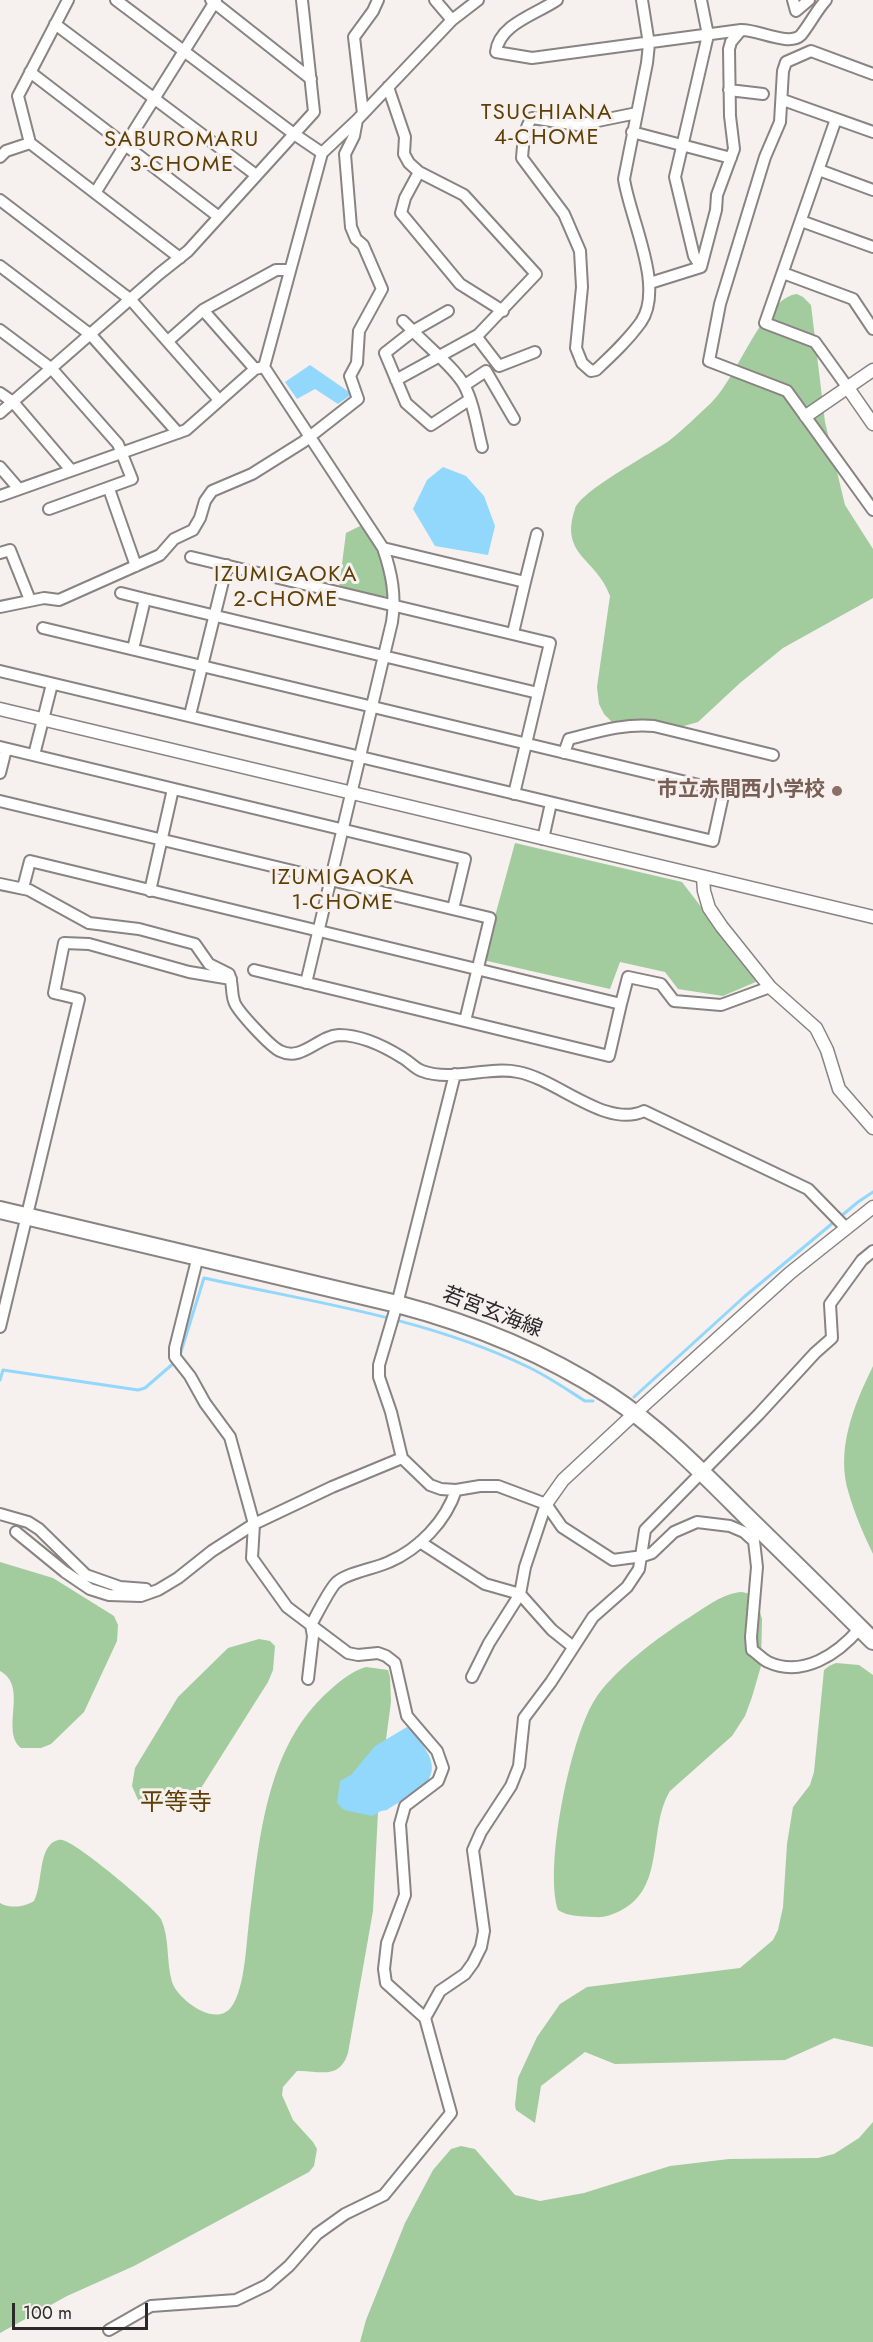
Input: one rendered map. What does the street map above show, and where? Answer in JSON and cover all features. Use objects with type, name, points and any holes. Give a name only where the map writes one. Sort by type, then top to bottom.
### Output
[{"type":"main road","name":"若宮玄海線","points":[[0,1210],[397,1304],[449,1318],[496,1335],[537,1354],[579,1376],[634,1414],[701,1471],[873,1641]]},
{"type":"street","points":[[30,143],[18,96],[68,0]]},
{"type":"street","points":[[116,0],[322,153]]},
{"type":"street","points":[[0,413],[180,258],[314,112],[302,0]]},
{"type":"street","points":[[0,607],[44,598],[59,600],[160,555],[174,539],[193,530],[200,518],[205,501],[212,491],[252,474],[303,442],[358,399],[350,376],[357,363],[359,331],[382,289],[363,245],[351,227],[345,154],[360,117],[354,37],[374,11],[378,0]]},
{"type":"street","points":[[435,0],[452,20]]},
{"type":"street","points":[[0,496],[186,430],[259,368],[290,270],[322,153],[360,117],[452,20],[478,0]]},
{"type":"street","points":[[557,0],[507,31],[496,52],[532,58],[752,29],[783,39],[793,39],[800,36],[817,9],[826,0]]},
{"type":"street","points":[[637,113],[578,125],[532,118],[528,123],[522,158],[564,214],[580,251],[582,287],[576,348],[582,363],[591,371],[596,370],[621,347],[642,321],[651,293],[624,179],[637,113],[649,44],[642,0]]},
{"type":"street","points":[[701,0],[708,35],[675,177],[694,256],[701,267]]},
{"type":"street","points":[[793,0],[796,11],[809,0]]},
{"type":"street","points":[[95,193],[213,1],[311,79]]},
{"type":"street","points":[[55,24],[256,175]]},
{"type":"street","points":[[701,267],[716,210],[717,195],[734,149],[729,90],[729,49],[731,42],[741,30]]},
{"type":"street","points":[[873,74],[811,51],[786,62],[783,71],[780,122],[765,156],[720,304],[710,361],[787,391],[873,510]]},
{"type":"street","points":[[30,72],[219,218]]},
{"type":"street","points":[[388,87],[405,137],[404,154],[409,163],[419,172],[464,195],[536,274],[503,311],[476,336],[396,380]]},
{"type":"street","points":[[729,90],[763,94]]},
{"type":"street","points":[[783,100],[873,132]]},
{"type":"street","points":[[836,119],[765,323],[815,342],[873,424]]},
{"type":"street","points":[[633,132],[731,158]]},
{"type":"street","points":[[0,157],[6,151],[30,143]]},
{"type":"street","points":[[30,143],[180,258]]},
{"type":"street","points":[[819,170],[873,190]]},
{"type":"street","points":[[419,172],[405,198],[401,213],[460,284],[503,311]]},
{"type":"street","points":[[0,200],[131,300],[219,400]]},
{"type":"street","points":[[801,221],[873,247]]},
{"type":"street","points":[[0,266],[91,335],[177,433]]},
{"type":"street","points":[[650,283],[701,267]]},
{"type":"street","points":[[168,340],[203,310],[276,270],[290,270]]},
{"type":"street","points":[[783,273],[853,300],[873,329]]},
{"type":"street","points":[[203,310],[259,368],[310,435],[383,548],[392,575],[395,605],[306,983]]},
{"type":"street","points":[[448,311],[413,331],[385,353],[406,402],[431,426],[470,400]]},
{"type":"street","points":[[403,321],[465,385],[482,447]]},
{"type":"street","points":[[0,330],[52,369],[123,452],[132,479],[49,509]]},
{"type":"street","points":[[476,336],[499,366],[535,352]]},
{"type":"street","points":[[806,416],[873,370]]},
{"type":"street","points":[[465,385],[486,371],[514,419]]},
{"type":"street","points":[[0,393],[13,402],[71,471]]},
{"type":"street","points":[[0,467],[19,489]]},
{"type":"street","points":[[109,489],[136,566]]},
{"type":"street","points":[[513,633],[537,534]]},
{"type":"street","points":[[383,548],[525,582]]},
{"type":"street","points":[[0,553],[10,549],[30,600]]},
{"type":"street","points":[[191,557],[550,643],[514,794]]},
{"type":"street","points":[[190,715],[227,565]]},
{"type":"street","points":[[121,593],[538,693]]},
{"type":"street","points":[[133,650],[145,599]]},
{"type":"street","points":[[0,671],[712,841],[724,791],[43,628]]},
{"type":"street","points":[[34,755],[52,684]]},
{"type":"street","points":[[0,709],[873,917]]},
{"type":"street","points":[[564,753],[569,739],[619,726],[638,724],[773,755]]},
{"type":"street","points":[[0,773],[3,748],[465,859],[453,909]]},
{"type":"street","points":[[150,891],[173,789]]},
{"type":"street","points":[[0,801],[490,918],[465,1021]]},
{"type":"street","points":[[543,839],[551,803]]},
{"type":"street","points":[[23,888],[30,861],[621,1004]]},
{"type":"street","points":[[704,878],[704,891],[709,908],[770,987],[816,1028],[827,1050],[839,1089],[873,1128]]},
{"type":"street","points":[[0,884],[23,888],[89,923],[139,929],[195,944],[209,964],[230,974],[234,1002],[238,1011],[278,1050],[296,1054],[337,1035],[357,1037],[393,1052],[423,1071],[455,1074],[516,1071],[547,1081],[605,1112],[625,1116],[644,1111],[658,1115],[808,1189],[846,1228]]},
{"type":"street","points":[[0,1327],[79,999],[54,993],[64,943],[89,944],[178,970],[232,980]]},
{"type":"street","points":[[254,970],[609,1056],[628,977],[661,984],[674,1000],[721,1005],[770,987]]},
{"type":"street","points":[[455,1074],[397,1304],[379,1365],[379,1377],[391,1412],[402,1458],[430,1485],[441,1489],[498,1486],[546,1504],[562,1527],[613,1560],[652,1553],[674,1532],[697,1522],[730,1526],[744,1532],[754,1541],[757,1567],[752,1650],[767,1661],[787,1666],[804,1666],[826,1658],[851,1639],[860,1628]]},
{"type":"street","points":[[472,1677],[489,1643],[520,1594],[525,1567],[546,1504],[563,1480],[790,1273],[873,1207]]},
{"type":"street","points":[[425,2018],[440,1991],[465,1974],[481,1947],[484,1931],[473,1850],[481,1832],[511,1786],[519,1766],[524,1718],[551,1682],[593,1617],[627,1587],[639,1569],[643,1556],[645,1530],[832,1338],[830,1304],[862,1260],[873,1251]]},
{"type":"street","points":[[109,2330],[151,2306],[236,2300],[267,2285],[289,2266],[317,2234],[345,2214],[384,2195],[451,2113],[425,2018],[386,1983],[384,1969],[387,1943],[405,1895],[400,1824],[405,1806],[438,1781],[443,1768],[437,1751],[407,1716],[395,1663],[378,1653],[358,1655],[348,1653],[287,1607],[252,1558],[254,1524],[230,1437],[175,1357],[175,1348],[198,1256]]},
{"type":"street","points":[[16,1532],[90,1589],[109,1595],[141,1596],[158,1590],[254,1524],[332,1486],[402,1458]]},
{"type":"street","points":[[308,1679],[313,1636],[310,1625],[336,1582],[390,1562],[420,1542],[445,1514],[456,1490]]},
{"type":"street","points":[[0,1514],[28,1522],[86,1575],[120,1587],[158,1590]]},
{"type":"street","points":[[420,1542],[485,1584],[520,1594],[552,1630],[572,1647]]},
{"type":"green space","points":[[797,294],[811,305],[825,422],[845,505],[873,549],[873,598],[783,648],[740,683],[698,722],[663,732],[640,731],[613,723],[604,714],[599,704],[597,687],[610,596],[604,583],[576,547],[571,525],[575,509],[589,493],[670,440],[711,403],[721,392],[773,309],[785,299]]},
{"type":"green space","points":[[362,525],[384,569],[387,597],[339,587],[346,533]]},
{"type":"green space","points":[[515,843],[682,882],[758,981],[723,996],[678,989],[665,972],[620,962],[610,989],[483,960]]},
{"type":"green space","points":[[873,1366],[873,1554],[851,1502],[844,1461],[845,1444],[853,1412]]},
{"type":"green space","points":[[0,1562],[53,1578],[114,1616],[118,1625],[117,1641],[84,1712],[51,1744],[41,1748],[21,1748],[15,1740],[13,1731],[13,1687],[0,1671]]},
{"type":"green space","points":[[742,1592],[750,1594],[757,1601],[762,1619],[761,1666],[745,1716],[732,1736],[670,1791],[659,1821],[651,1870],[638,1898],[625,1908],[602,1917],[575,1916],[558,1910],[554,1865],[562,1804],[576,1744],[594,1701],[624,1666],[665,1634],[715,1601]]},
{"type":"green space","points":[[259,1639],[270,1641],[275,1646],[273,1670],[268,1682],[196,1796],[181,1808],[139,1802],[132,1786],[135,1768],[178,1697],[228,1648]]},
{"type":"green space","points":[[836,1663],[859,1665],[873,1675],[873,2047],[834,2038],[785,2060],[615,2064],[585,2052],[541,2086],[535,2123],[516,2110],[518,2078],[537,2037],[560,2004],[587,1987],[740,1968],[773,1940],[778,1930],[783,1907],[787,1844],[793,1807],[810,1785],[814,1772],[824,1670]]},
{"type":"green space","points":[[366,1667],[388,1670],[391,1702],[379,1792],[373,1911],[348,2053],[344,2062],[334,2071],[297,2071],[283,2087],[282,2095],[293,2120],[317,2149],[314,2166],[309,2172],[134,2266],[67,2296],[0,2333],[0,1903],[17,1907],[34,1901],[46,1850],[57,1840],[70,1843],[156,1912],[166,1934],[172,1982],[182,1997],[208,2013],[225,2012],[232,2006],[240,1988],[262,1829],[278,1768],[291,1740],[308,1714],[342,1680]]},
{"type":"green space","points":[[873,2122],[873,2342],[360,2342],[366,2320],[405,2223],[433,2170],[451,2149],[461,2146],[475,2149],[515,2195],[540,2201],[584,2193],[670,2166],[729,2159],[818,2158],[834,2154],[859,2138]]},
{"type":"water","points":[[310,365],[352,394],[338,404],[315,389],[297,399],[285,382]]},
{"type":"water","points":[[443,467],[466,476],[484,496],[495,526],[488,555],[435,546],[413,509],[427,480]]},
{"type":"water","points":[[407,1727],[414,1732],[427,1752],[431,1763],[428,1780],[414,1793],[387,1810],[372,1816],[344,1810],[337,1803],[340,1781],[351,1775],[375,1746]]},
{"type":"waterway","points":[[634,1397],[744,1297],[873,1192]]},
{"type":"waterway","points":[[179,1358],[204,1278],[368,1313],[449,1335],[526,1366],[585,1401],[593,1401]]},
{"type":"waterway","points":[[0,1380],[3,1370],[138,1390],[145,1388],[175,1362]]},
{"type":"place","name":"市立赤間西小学校","points":[[837,791]]},
{"type":"district","name":"TSUCHIANA 4-CHOME","points":[[547,126]]},
{"type":"district","name":"SABUROMARU 3-CHOME","points":[[182,154]]},
{"type":"district","name":"IZUMIGAOKA 2-CHOME","points":[[286,588]]},
{"type":"district","name":"IZUMIGAOKA 1-CHOME","points":[[343,892]]},
{"type":"district","name":"平等寺","points":[[176,1804]]}]
